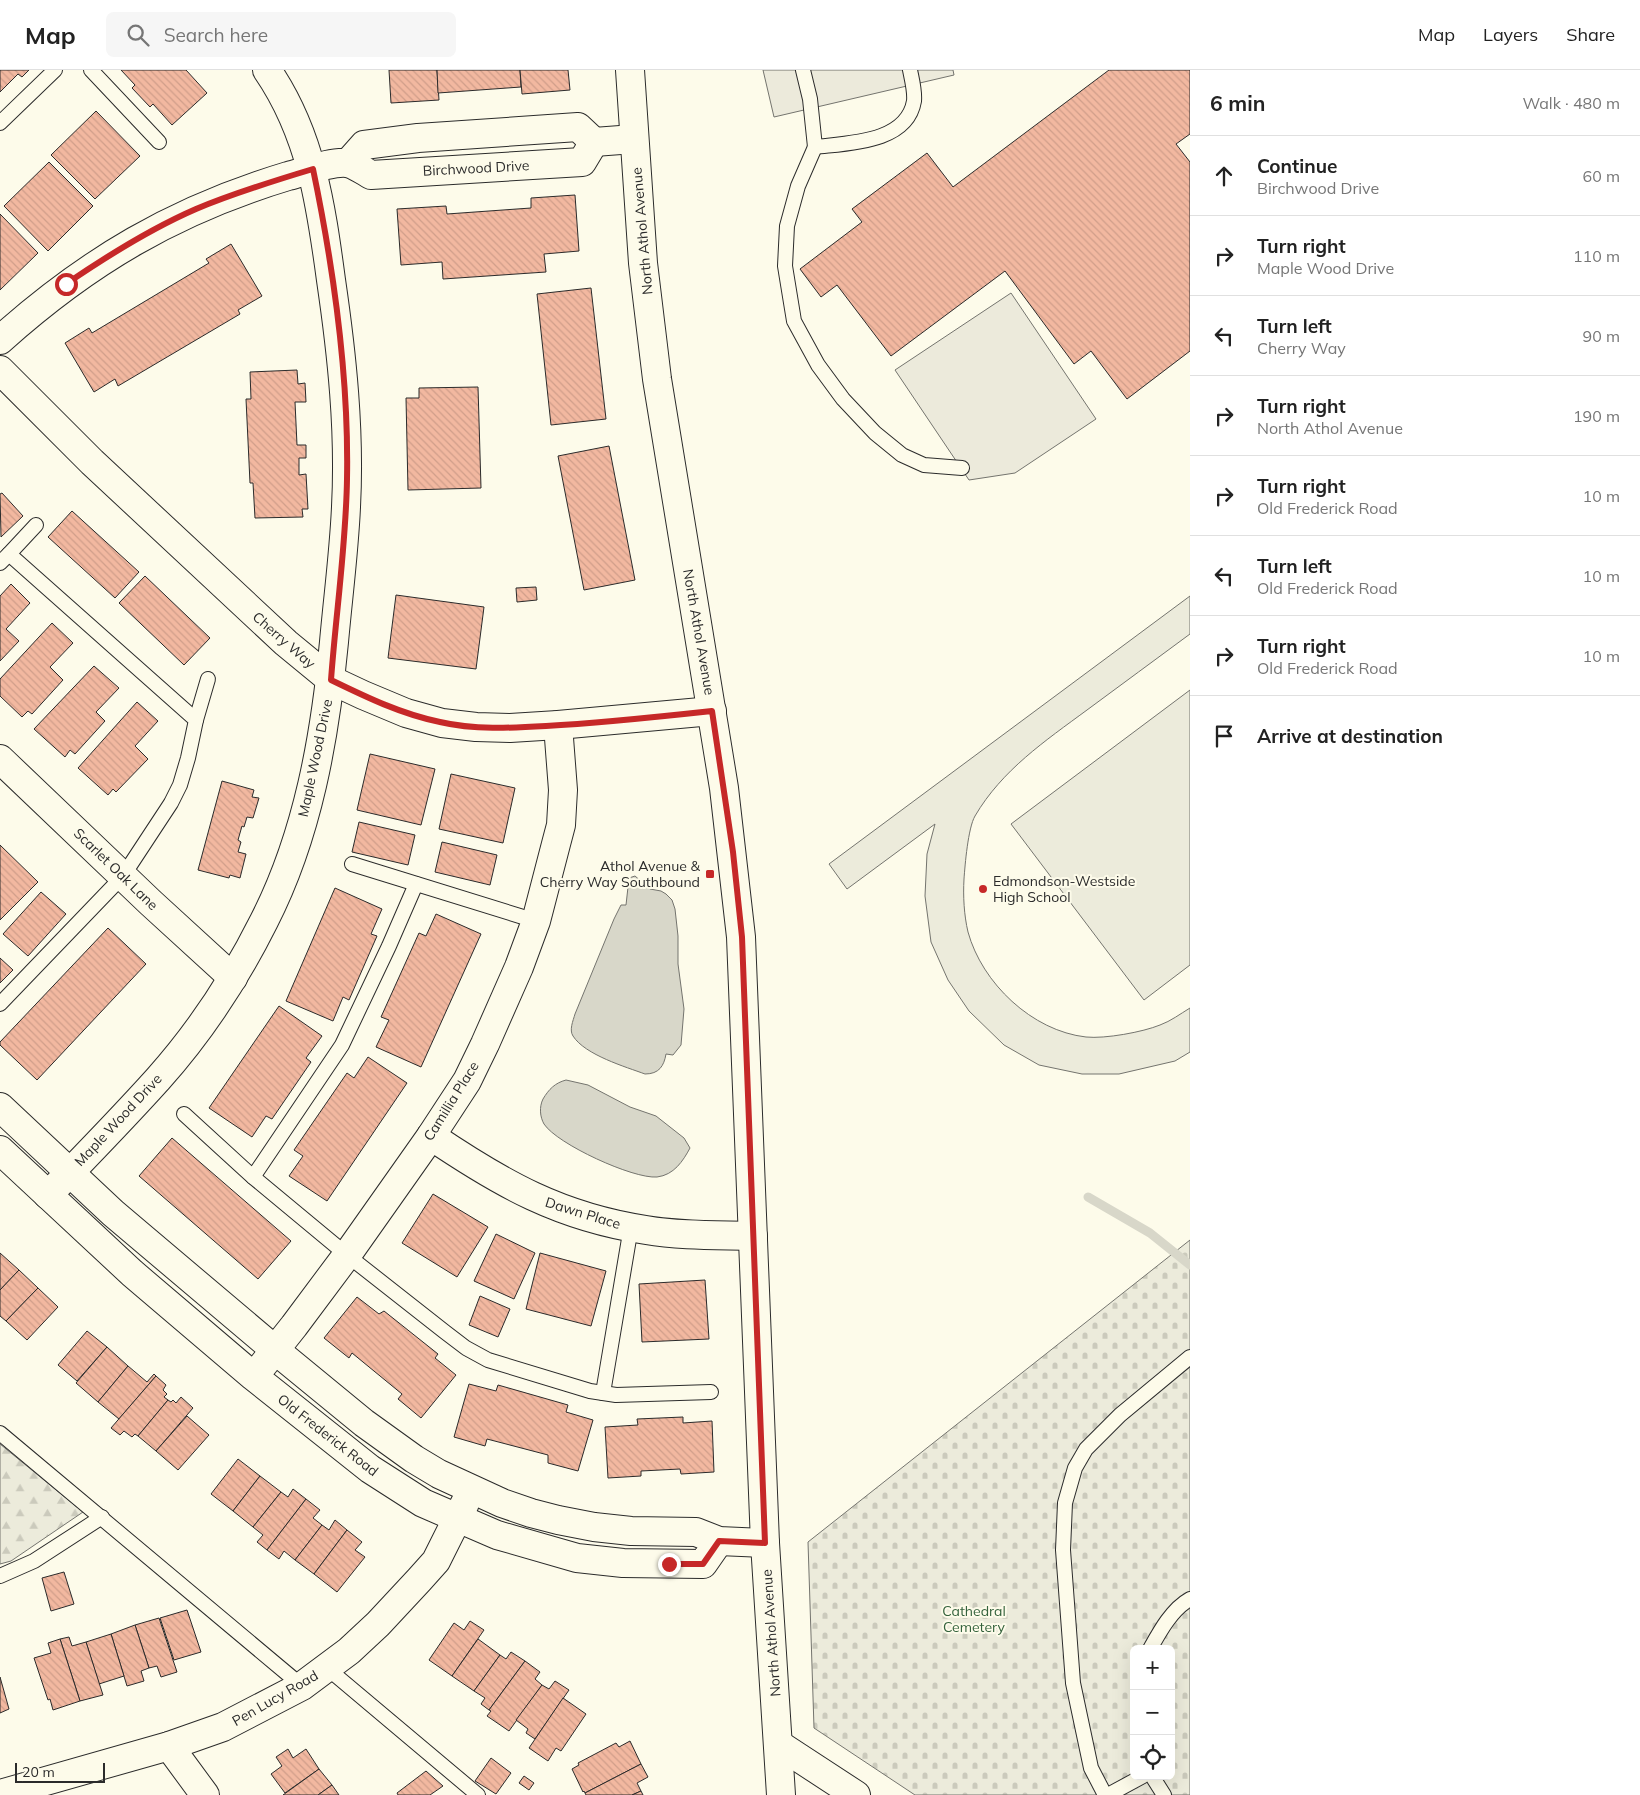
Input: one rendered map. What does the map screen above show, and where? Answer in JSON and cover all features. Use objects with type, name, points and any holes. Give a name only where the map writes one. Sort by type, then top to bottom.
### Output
[{"type":"street","name":"Maple Wood Drive","points":[[48,1196],[159,1078],[186,1044],[232,978],[265,921],[292,855],[301,828],[318,760],[331,680],[342,572],[346,507],[346,433],[339,337],[324,230],[313,169],[293,115],[280,89],[267,70]]},
{"type":"street","name":"North Athol Avenue","points":[[630,70],[643,263],[657,379],[712,711],[733,852],[742,937],[765,1543],[780,1795]]},
{"type":"street","name":"Birchwood Drive","points":[[0,340],[66,284],[131,242],[195,209],[251,188],[313,169],[348,163],[371,174],[582,162],[594,142],[634,139]]},
{"type":"street","name":"Cherry Way","points":[[0,370],[159,526],[273,632],[331,680],[406,713],[442,723],[476,727],[510,728],[558,725],[712,711]]},
{"type":"street","name":"Camillia Place","points":[[254,1376],[347,1255],[431,1136],[467,1081],[485,1044],[519,967],[536,921],[561,825],[563,790],[558,725]]},
{"type":"street","name":"Scarlet Oak Lane","points":[[0,759],[232,978]]},
{"type":"street","points":[[0,1107],[113,1213],[275,1350],[414,1460],[471,1490],[530,1513],[558,1520],[594,1527],[631,1531],[696,1532],[719,1541],[765,1543]]},
{"type":"street","name":"Dawn Place","points":[[431,1136],[466,1160],[526,1194],[572,1213],[598,1221],[673,1233],[753,1236]]},
{"type":"street","name":"Old Frederick Road","points":[[0,1150],[132,1273],[254,1376],[384,1479],[423,1503],[497,1535],[529,1546],[577,1558],[623,1563],[703,1564],[719,1541]]},
{"type":"street","name":"Pen Lucy Road","points":[[16,1792],[170,1746],[223,1727],[302,1686],[349,1651],[378,1624],[419,1580],[436,1560],[471,1490]]},
{"type":"street","points":[[778,1744],[856,1795]]},
{"type":"street","points":[[170,1746],[205,1795]]},
{"type":"lane","points":[[0,123],[55,70]]},
{"type":"lane","points":[[91,70],[159,142]]},
{"type":"lane","points":[[803,70],[810,99],[815,147],[798,186],[787,226],[785,266],[794,322],[818,365],[843,399],[875,433],[902,456],[924,465],[962,468]]},
{"type":"lane","points":[[815,147],[871,140],[897,129],[909,116],[914,101],[910,70]]},
{"type":"lane","points":[[36,525],[5,559],[196,720]]},
{"type":"lane","points":[[0,1004],[123,876],[171,802],[180,785],[208,678]]},
{"type":"lane","points":[[352,864],[536,921]]},
{"type":"lane","points":[[254,1177],[342,1045],[416,884]]},
{"type":"lane","points":[[184,1114],[254,1177],[347,1255],[466,1348],[488,1360],[590,1391],[616,1395],[711,1392]]},
{"type":"lane","points":[[603,1393],[631,1227]]},
{"type":"lane","points":[[1135,1780],[1106,1795],[1091,1768],[1073,1682],[1063,1550],[1065,1503],[1075,1468],[1086,1449],[1120,1415],[1190,1357]]},
{"type":"lane","points":[[0,1433],[302,1686]]},
{"type":"lane","points":[[0,1576],[34,1560],[102,1517]]},
{"type":"lane","points":[[1152,1645],[1161,1630],[1183,1603],[1190,1599]]},
{"type":"lane","points":[[327,1668],[478,1795]]},
{"type":"lane","points":[[1155,1780],[1164,1795]]},
{"type":"green space","points":[[1190,596],[1190,634],[1040,745],[998,784],[975,816],[970,829],[964,892],[968,932],[975,951],[997,986],[1029,1015],[1066,1033],[1086,1037],[1103,1037],[1153,1028],[1168,1022],[1190,1008],[1190,1052],[1175,1061],[1119,1074],[1082,1074],[1039,1065],[1004,1045],[969,1011],[948,980],[931,942],[925,896],[927,854],[935,824],[847,889],[829,864]]},
{"type":"green space","points":[[1190,690],[1190,965],[1144,1000],[1011,824]]},
{"type":"green space","name":"Cathedral Cemetery","points":[[1190,1240],[1190,1795],[915,1795],[814,1728],[808,1542]]},
{"type":"green space","points":[[0,1444],[83,1512],[11,1561],[0,1564]]},
{"type":"shaded area","points":[[763,70],[953,70],[954,75],[774,117]]},
{"type":"shaded area","points":[[1011,293],[1096,419],[1015,473],[969,480],[895,370]]},
{"type":"shaded area","points":[[635,876],[650,889],[661,891],[672,900],[678,936],[678,964],[684,1009],[681,1045],[673,1055],[666,1054],[662,1066],[650,1074],[645,1074],[596,1055],[579,1043],[571,1031],[575,1014],[614,919],[621,905],[626,905],[629,878]]},
{"type":"shaded area","points":[[566,1080],[588,1085],[630,1107],[656,1116],[684,1138],[690,1148],[684,1158],[677,1167],[663,1176],[646,1176],[596,1159],[564,1141],[544,1124],[541,1109],[543,1099],[550,1089]]},
{"type":"building","points":[[0,70],[29,70],[22,77],[18,74],[0,92]]},
{"type":"building","points":[[121,70],[186,70],[207,93],[172,125],[153,104],[150,107],[132,88],[135,85]]},
{"type":"building","points":[[389,70],[437,70],[439,100],[391,103]]},
{"type":"building","points":[[437,70],[520,70],[521,87],[438,93]]},
{"type":"building","points":[[520,70],[568,70],[570,90],[522,94]]},
{"type":"building","points":[[1109,70],[1190,70],[1190,134],[1176,144],[1190,162],[1190,351],[1127,399],[1091,351],[1074,364],[1005,271],[891,356],[837,285],[821,297],[800,269],[862,222],[852,209],[927,153],[953,187]]},
{"type":"building","points":[[96,111],[140,156],[95,199],[51,155]]},
{"type":"building","points":[[49,162],[93,206],[48,251],[4,206]]},
{"type":"building","points":[[575,195],[579,251],[544,254],[546,272],[443,279],[442,262],[401,265],[397,209],[446,206],[447,214],[531,208],[531,198]]},
{"type":"building","points":[[0,214],[38,253],[0,290]]},
{"type":"building","points":[[231,244],[262,296],[238,310],[240,314],[118,386],[115,379],[94,392],[65,343],[89,328],[92,333],[209,263],[206,259]]},
{"type":"building","points":[[591,288],[606,419],[551,425],[537,294]]},
{"type":"building","points":[[297,370],[298,384],[305,383],[306,402],[295,402],[297,445],[306,445],[306,458],[299,458],[299,475],[306,474],[308,509],[302,509],[303,517],[255,518],[253,483],[250,483],[246,399],[251,399],[250,372]]},
{"type":"building","points":[[478,387],[481,488],[408,490],[406,398],[419,398],[419,388]]},
{"type":"building","points":[[609,446],[635,580],[584,590],[558,456]]},
{"type":"building","points":[[2,493],[23,516],[1,537],[0,494]]},
{"type":"building","points":[[72,511],[139,572],[115,598],[48,537]]},
{"type":"building","points":[[145,576],[210,638],[184,665],[119,603]]},
{"type":"building","points":[[11,584],[30,603],[6,629],[19,641],[0,661],[0,596]]},
{"type":"building","points":[[536,587],[537,600],[517,602],[516,588]]},
{"type":"building","points":[[396,595],[484,607],[476,669],[388,658]]},
{"type":"building","points":[[52,623],[73,643],[50,667],[63,680],[32,714],[28,711],[22,717],[0,696],[0,679]]},
{"type":"building","points":[[94,666],[119,688],[96,712],[105,721],[75,754],[70,750],[65,757],[34,729]]},
{"type":"building","points":[[137,702],[158,721],[135,746],[148,759],[116,792],[113,789],[108,795],[78,768]]},
{"type":"building","points":[[370,754],[435,769],[421,825],[357,810]]},
{"type":"building","points":[[451,774],[515,788],[503,843],[439,829]]},
{"type":"building","points":[[222,781],[254,790],[252,797],[259,798],[253,818],[247,817],[238,840],[241,842],[238,852],[246,854],[240,878],[230,875],[229,878],[198,870]]},
{"type":"building","points":[[359,822],[415,835],[408,865],[352,852]]},
{"type":"building","points":[[442,842],[497,855],[490,885],[435,872]]},
{"type":"building","points":[[0,845],[38,882],[0,920]]},
{"type":"building","points":[[335,888],[382,909],[371,934],[377,936],[349,1000],[343,997],[333,1021],[286,1001]]},
{"type":"building","points":[[41,892],[66,914],[28,956],[3,934]]},
{"type":"building","points":[[436,914],[481,934],[421,1067],[376,1047],[389,1020],[381,1017],[419,933],[426,936]]},
{"type":"building","points":[[108,928],[146,964],[37,1080],[0,1045],[0,1042]]},
{"type":"building","points":[[0,958],[13,970],[0,983]]},
{"type":"building","points":[[279,1006],[322,1036],[306,1058],[311,1062],[272,1119],[266,1116],[252,1137],[209,1108]]},
{"type":"building","points":[[368,1057],[407,1083],[327,1201],[289,1176],[303,1156],[294,1150],[347,1073],[354,1078]]},
{"type":"building","points":[[172,1138],[291,1241],[258,1279],[139,1176]]},
{"type":"building","points":[[433,1194],[488,1227],[457,1277],[402,1243]]},
{"type":"building","points":[[496,1234],[535,1253],[514,1299],[474,1281]]},
{"type":"building","points":[[0,1253],[19,1270],[0,1290]]},
{"type":"building","points":[[540,1253],[606,1271],[591,1326],[526,1309]]},
{"type":"building","points":[[19,1270],[38,1288],[6,1321],[0,1316],[0,1290]]},
{"type":"building","points":[[705,1280],[709,1339],[642,1342],[639,1284]]},
{"type":"building","points":[[38,1288],[58,1307],[27,1340],[6,1321]]},
{"type":"building","points":[[480,1296],[510,1309],[498,1337],[469,1325]]},
{"type":"building","points":[[357,1297],[379,1314],[384,1311],[438,1354],[435,1358],[456,1375],[421,1418],[398,1399],[402,1394],[352,1353],[349,1358],[324,1338]]},
{"type":"building","points":[[87,1331],[107,1347],[77,1381],[58,1365]]},
{"type":"building","points":[[107,1347],[128,1366],[98,1402],[76,1383]]},
{"type":"building","points":[[128,1366],[147,1382],[154,1374],[156,1376],[119,1419],[98,1402]]},
{"type":"building","points":[[156,1376],[166,1385],[163,1390],[167,1394],[164,1397],[168,1400],[138,1436],[135,1434],[132,1437],[124,1431],[120,1435],[111,1428]]},
{"type":"building","points":[[469,1384],[496,1391],[498,1385],[568,1405],[566,1412],[593,1420],[578,1471],[548,1463],[548,1455],[487,1439],[485,1446],[454,1437]]},
{"type":"building","points":[[181,1397],[193,1408],[156,1451],[138,1436],[168,1400],[171,1402],[173,1400],[176,1403]]},
{"type":"building","points":[[187,1416],[209,1435],[178,1470],[156,1451]]},
{"type":"building","points":[[683,1417],[683,1423],[712,1421],[714,1472],[681,1474],[680,1469],[641,1471],[641,1476],[608,1478],[605,1427],[638,1425],[637,1419]]},
{"type":"building","points":[[238,1459],[260,1476],[233,1511],[211,1494]]},
{"type":"building","points":[[260,1476],[281,1492],[253,1527],[233,1511]]},
{"type":"building","points":[[293,1489],[306,1499],[267,1550],[257,1542],[263,1535],[253,1527],[281,1492],[288,1497]]},
{"type":"building","points":[[306,1499],[320,1510],[313,1518],[322,1525],[295,1560],[284,1551],[279,1559],[267,1550]]},
{"type":"building","points":[[335,1520],[347,1530],[314,1574],[295,1560],[322,1525],[329,1530]]},
{"type":"building","points":[[347,1530],[362,1542],[355,1550],[365,1557],[337,1592],[314,1574]]},
{"type":"building","points":[[64,1572],[74,1604],[51,1611],[42,1578]]},
{"type":"building","points":[[187,1610],[201,1652],[174,1660],[160,1618]]},
{"type":"building","points":[[159,1618],[177,1672],[161,1677],[157,1666],[149,1668],[135,1625]]},
{"type":"building","points":[[470,1621],[484,1630],[452,1676],[429,1660],[454,1623],[464,1630]]},
{"type":"building","points":[[135,1625],[149,1668],[141,1671],[144,1681],[127,1686],[111,1634]]},
{"type":"building","points":[[111,1634],[124,1676],[99,1684],[86,1642]]},
{"type":"building","points":[[69,1637],[72,1646],[86,1642],[103,1695],[80,1701],[60,1639]]},
{"type":"building","points":[[60,1639],[80,1701],[53,1710],[34,1658],[51,1653],[48,1643]]},
{"type":"building","points":[[478,1639],[500,1655],[474,1691],[452,1676]]},
{"type":"building","points":[[511,1652],[525,1661],[489,1710],[481,1704],[485,1698],[474,1691],[500,1655],[506,1659]]},
{"type":"building","points":[[525,1661],[540,1672],[535,1679],[542,1685],[509,1731],[487,1716],[491,1711],[489,1710]]},
{"type":"building","points":[[0,1677],[9,1709],[0,1713]]},
{"type":"building","points":[[555,1681],[569,1690],[535,1739],[526,1733],[528,1729],[516,1720],[542,1685],[549,1689]]},
{"type":"building","points":[[563,1698],[586,1714],[561,1751],[556,1748],[548,1761],[529,1748]]},
{"type":"building","points":[[630,1741],[641,1764],[585,1793],[583,1792],[572,1769],[579,1765],[578,1763],[616,1743],[619,1747]]},
{"type":"building","points":[[288,1749],[293,1758],[306,1749],[319,1769],[285,1793],[271,1774],[282,1766],[276,1757]]},
{"type":"building","points":[[491,1758],[511,1773],[496,1794],[475,1781]]},
{"type":"building","points":[[641,1764],[648,1777],[637,1783],[641,1791],[632,1795],[586,1795],[585,1793]]},
{"type":"building","points":[[319,1769],[332,1785],[318,1795],[283,1795]]},
{"type":"building","points":[[426,1771],[443,1786],[430,1795],[398,1795],[397,1793]]},
{"type":"building","points":[[524,1776],[534,1783],[529,1790],[519,1783]]},
{"type":"building","points":[[332,1785],[339,1795],[318,1795]]},
{"type":"building","points":[[641,1791],[643,1795],[632,1795]]},
{"type":"waterway","points":[[1088,1197],[1150,1233],[1190,1265]]},
{"type":"place","name":"Athol Avenue & Cherry Way Southbound","points":[[710,874]]},
{"type":"place","name":"Edmondson-Westside High School","points":[[983,889]]},
{"type":"route","points":[[66,284],[131,242],[195,209],[251,188],[313,169],[322,213],[339,337],[346,433],[346,507],[342,572],[331,680],[363,696],[406,713],[442,723],[476,727],[510,728],[558,725],[712,711],[733,852],[742,937],[765,1543],[719,1541],[703,1564],[669,1564]]}]
